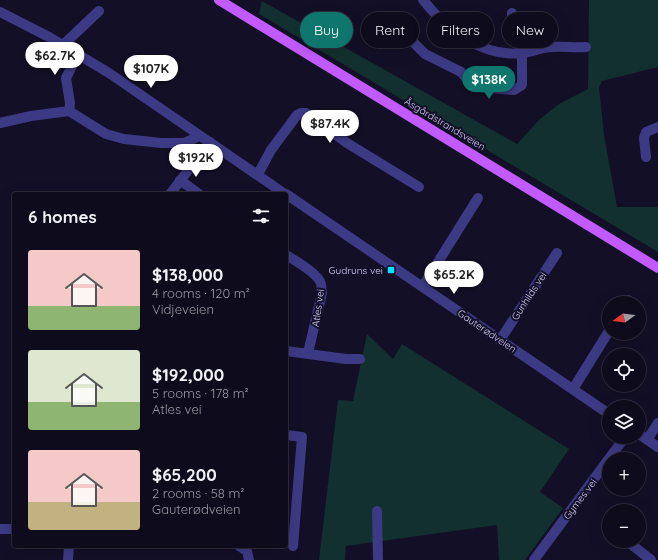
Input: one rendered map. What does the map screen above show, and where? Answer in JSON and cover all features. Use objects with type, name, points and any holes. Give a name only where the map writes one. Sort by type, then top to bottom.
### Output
[{"type":"main road","name":"Åsgårdstrandsveien","points":[[219,0],[658,268]]},
{"type":"street","points":[[422,0],[457,33],[476,44],[494,50],[522,53],[550,47],[586,47]]},
{"type":"street","points":[[63,45],[99,11]]},
{"type":"street","name":"Gauterødveien","points":[[0,12],[78,54],[283,192]]},
{"type":"street","points":[[419,48],[425,54],[461,72],[473,87],[498,90],[517,89],[522,85],[522,53],[521,48]]},
{"type":"street","points":[[69,111],[70,103],[66,78],[78,54]]},
{"type":"street","points":[[0,123],[31,116],[69,111],[106,134],[124,139],[161,143],[184,143],[190,142],[200,136]]},
{"type":"street","points":[[258,174],[271,150],[297,115],[301,112],[306,113],[347,143],[419,187]]},
{"type":"street","points":[[646,157],[644,138],[646,132],[658,127]]},
{"type":"street","points":[[171,192],[210,142]]},
{"type":"street","points":[[180,180],[196,192]]},
{"type":"street","name":"Gauterødveien","points":[[288,195],[602,409]]},
{"type":"street","points":[[423,286],[478,198]]},
{"type":"street","name":"Gunhilds vei","points":[[500,340],[557,253]]},
{"type":"street","name":"Atles vei","points":[[288,256],[310,271],[321,283],[322,293],[308,353]]},
{"type":"street","points":[[573,389],[603,340]]},
{"type":"street","points":[[288,350],[346,359],[360,359]]},
{"type":"street","points":[[646,434],[658,423]]},
{"type":"street","points":[[288,435],[302,436],[293,546]]},
{"type":"street","points":[[646,439],[658,447]]},
{"type":"street","name":"Gymes vei","points":[[534,560],[620,444]]},
{"type":"street","points":[[377,511],[378,560]]},
{"type":"street","points":[[0,529],[12,529]]},
{"type":"street","points":[[68,560],[69,548]]},
{"type":"street","points":[[242,548],[247,551],[249,560]]},
{"type":"street","points":[[636,548],[651,560]]},
{"type":"green space","points":[[589,0],[658,0],[658,67],[602,81],[599,87],[604,135],[617,207],[658,207],[658,252],[316,48],[346,48],[517,144],[540,119],[559,104],[588,89]]},
{"type":"green space","points":[[262,1],[300,22],[300,38],[259,14]]},
{"type":"green space","points":[[367,334],[393,359],[402,344],[569,449],[540,492],[563,508],[525,560],[499,560],[497,525],[346,546],[345,560],[319,560],[338,400],[353,401]]},
{"type":"place","name":"Gudruns vei","points":[[391,270]]}]
